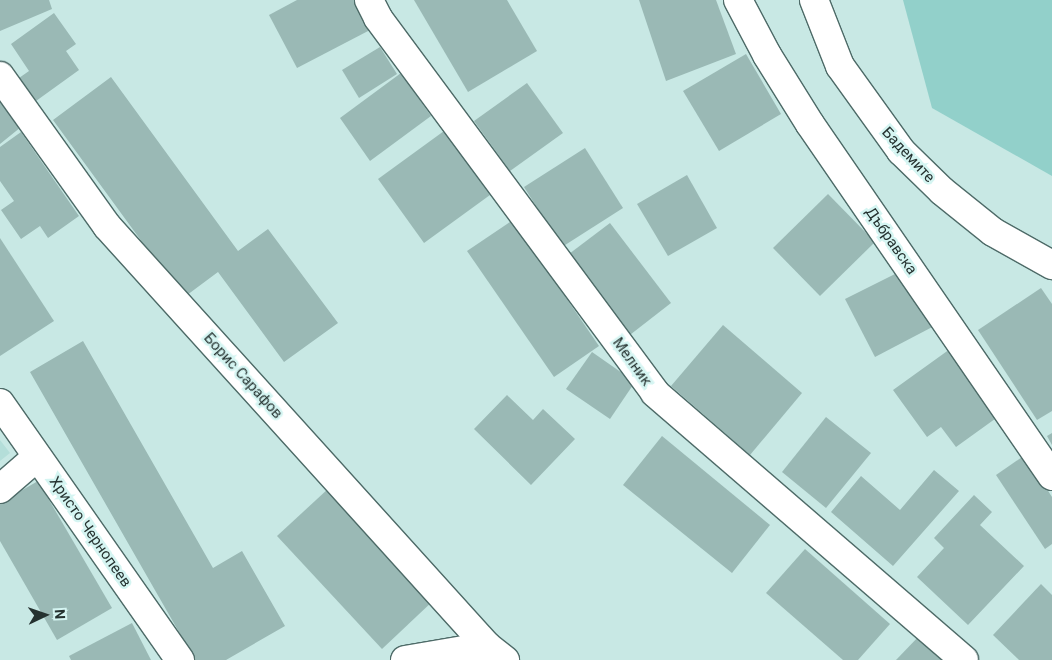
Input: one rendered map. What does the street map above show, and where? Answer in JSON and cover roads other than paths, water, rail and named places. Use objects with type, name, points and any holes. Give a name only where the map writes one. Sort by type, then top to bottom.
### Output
[{"type":"street","name":"Мелник","points":[[369,0],[378,18],[655,394],[964,660]]},
{"type":"street","name":"Дъбравска","points":[[738,0],[767,55],[810,124],[1052,476]]},
{"type":"street","name":"Бадемите","points":[[814,0],[840,66],[901,151],[942,191],[993,232],[1052,265]]},
{"type":"street","name":"Борис Сарафов","points":[[0,76],[107,226],[496,653]]},
{"type":"street","name":"Христо Чернопеев","points":[[0,403],[180,660]]},
{"type":"street","points":[[0,488],[37,458]]},
{"type":"street","points":[[405,660],[496,653]]}]
